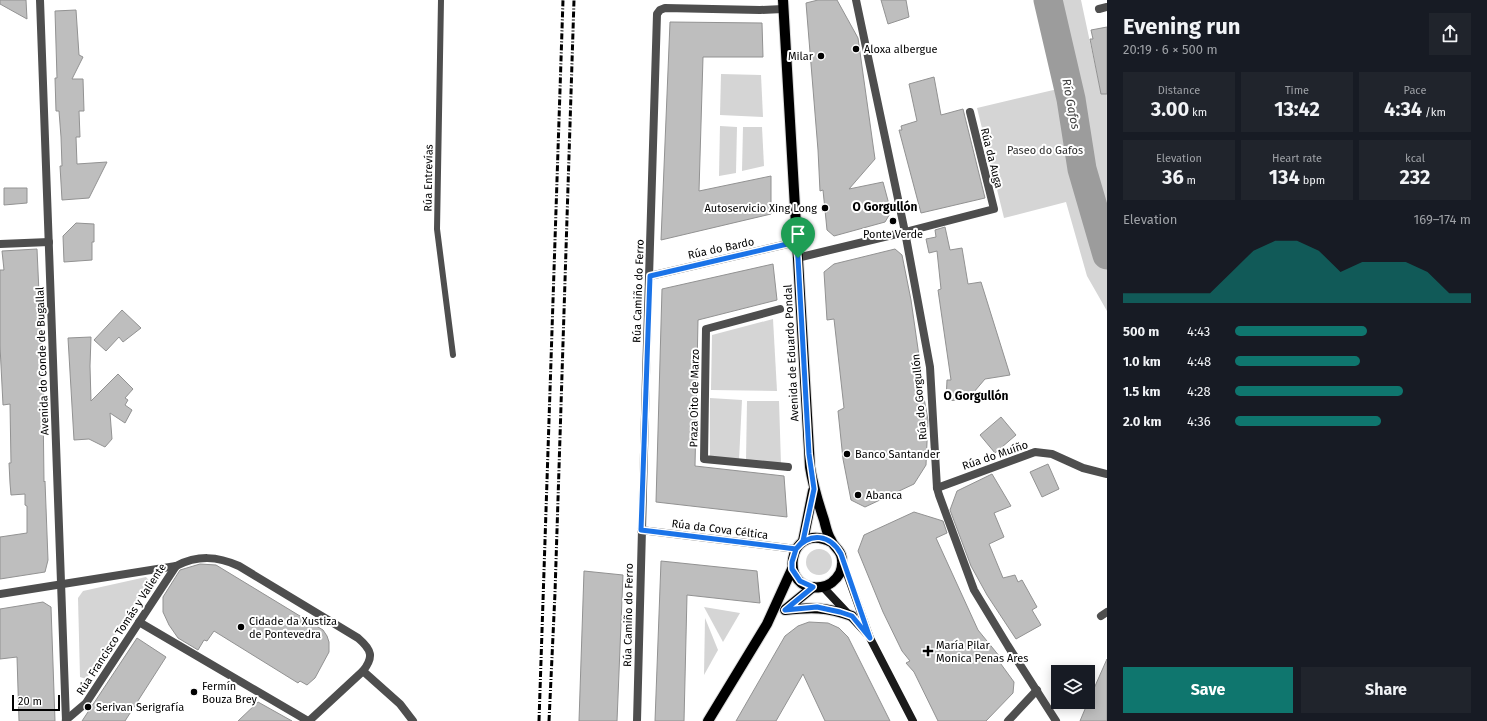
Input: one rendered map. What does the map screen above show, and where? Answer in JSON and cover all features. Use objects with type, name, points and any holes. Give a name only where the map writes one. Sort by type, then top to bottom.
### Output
[{"type":"main road","name":"Avenida de Eduardo Pondal","points":[[783,5],[809,454],[814,489],[831,542]]},
{"type":"main road","name":"Avenida de Eduardo Pondal","points":[[803,541],[814,489]]},
{"type":"main road","points":[[708,721],[767,624],[792,569],[793,555],[796,549],[803,541],[817,537],[825,538],[838,549],[870,638],[913,721]]},
{"type":"main road","points":[[767,624],[818,587],[835,580],[842,567],[842,560]]},
{"type":"main road","points":[[792,569],[800,581],[818,587],[852,616],[870,638]]},
{"type":"main road","points":[[785,610],[817,607],[852,616]]},
{"type":"street","name":"Avenida do Conde de Bugallal","points":[[40,0],[66,721]]},
{"type":"street","name":"Rúa do Gorgullón","points":[[856,0],[905,232],[930,367],[937,488],[974,590],[1056,721]]},
{"type":"street","name":"Rúa Camiño do Ferro","points":[[637,721],[641,530],[657,14],[660,10],[665,8],[760,10],[783,5]]},
{"type":"street","name":"Rúa da Auga","points":[[905,232],[994,209],[970,112]]},
{"type":"street","points":[[798,258],[905,232]]},
{"type":"street","points":[[0,244],[49,242]]},
{"type":"street","name":"Rúa do Bardo","points":[[650,276],[796,242]]},
{"type":"street","name":"Praza Oito de Marzo","points":[[780,309],[706,329],[704,459],[788,467]]},
{"type":"street","name":"Rúa do Muíño","points":[[937,488],[1035,452],[1052,454],[1083,468],[1107,474]]},
{"type":"street","name":"Rúa da Cova Céltica","points":[[641,530],[796,549]]},
{"type":"street","name":"Rúa Francisco Tomás y Valiente","points":[[0,594],[176,566],[183,562],[201,558],[215,558],[228,561],[239,566],[358,638],[370,651],[369,663],[363,671]]},
{"type":"street","name":"Rúa Francisco Tomás y Valiente","points":[[66,721],[86,704],[176,566]]},
{"type":"street","points":[[139,622],[308,721],[363,671],[400,704],[412,721]]},
{"type":"street","points":[[1008,721],[1037,690]]},
{"type":"lane","name":"Rúa Entrevías","points":[[441,0],[437,229],[453,355]]},
{"type":"green space","name":"Paseo do Gafos","points":[[1041,0],[1081,0],[1100,89],[1107,88],[1107,311],[1087,276],[1066,202],[1004,218],[977,108],[1062,88]]},
{"type":"green space","points":[[721,74],[761,75],[763,117],[720,115]]},
{"type":"green space","points":[[720,126],[737,127],[736,173],[719,176]]},
{"type":"green space","points":[[743,127],[762,127],[764,166],[742,171]]},
{"type":"green space","points":[[773,319],[777,391],[711,390],[712,335]]},
{"type":"green space","points":[[710,398],[742,400],[739,460],[710,457]]},
{"type":"green space","points":[[747,401],[779,401],[781,464],[746,461]]},
{"type":"green space","points":[[819,549],[828,553],[832,562],[828,571],[819,575],[810,571],[806,562],[810,553]]},
{"type":"green space","points":[[146,577],[151,583],[86,679],[80,677],[78,598],[83,591]]},
{"type":"green space","points":[[704,607],[740,613],[723,642]]},
{"type":"green space","points":[[705,618],[718,650],[704,675]]},
{"type":"building","points":[[0,0],[26,0],[27,19],[0,4]]},
{"type":"building","points":[[818,0],[837,0],[858,38],[875,159],[849,189],[883,182],[891,212],[885,222],[834,236],[827,230],[823,190],[820,191],[806,3]]},
{"type":"building","points":[[881,0],[906,0],[909,17],[888,24]]},
{"type":"building","points":[[76,10],[79,55],[83,57],[72,79],[83,79],[84,111],[79,111],[80,137],[76,137],[77,164],[107,162],[89,198],[62,200],[60,166],[62,166],[61,137],[59,111],[56,111],[55,78],[57,78],[55,11]]},
{"type":"building","points":[[670,22],[762,23],[763,57],[703,57],[699,191],[771,176],[771,214],[661,240]]},
{"type":"building","points":[[1107,27],[1107,94],[1101,94],[1090,39],[1093,39],[1091,30]]},
{"type":"building","points":[[934,77],[941,115],[963,109],[985,198],[921,213],[899,130],[902,130],[901,126],[917,121],[909,84]]},
{"type":"building","points":[[4,188],[27,188],[27,203],[4,205]]},
{"type":"building","points":[[76,223],[94,224],[92,260],[64,262],[63,236]]},
{"type":"building","points":[[945,227],[950,250],[962,248],[968,284],[981,282],[1010,375],[985,379],[968,399],[946,401],[947,380],[951,380],[938,290],[941,289],[937,251],[929,253],[926,239],[936,237],[935,230]]},
{"type":"building","points":[[37,249],[44,402],[44,482],[45,481],[48,560],[45,572],[0,579],[0,537],[27,533],[27,506],[25,505],[25,494],[11,495],[9,463],[11,463],[10,404],[3,405],[0,346],[0,270],[4,270],[2,251]]},
{"type":"building","points":[[895,249],[902,255],[911,300],[921,370],[919,371],[928,420],[926,465],[914,484],[865,507],[851,500],[843,459],[838,411],[844,408],[834,319],[827,320],[824,272],[834,264]]},
{"type":"building","points":[[773,264],[777,300],[698,320],[695,466],[784,476],[787,517],[656,502],[662,289]]},
{"type":"building","points":[[122,310],[141,328],[123,342],[119,337],[106,351],[94,340]]},
{"type":"building","points":[[91,337],[91,401],[118,374],[133,389],[125,398],[128,400],[125,405],[132,410],[125,423],[110,413],[112,439],[105,447],[89,439],[74,440],[68,338]]},
{"type":"building","points":[[1001,417],[1016,435],[995,453],[980,435]]},
{"type":"building","points":[[1048,464],[1059,489],[1042,497],[1030,472]]},
{"type":"building","points":[[992,474],[1011,506],[994,513],[1004,537],[989,544],[1003,578],[1015,575],[1018,582],[1022,580],[1037,607],[1032,610],[1041,625],[1016,639],[987,595],[971,566],[950,510],[957,491]]},
{"type":"building","points":[[914,512],[943,521],[947,533],[936,538],[978,630],[1000,657],[998,660],[1014,682],[1013,693],[986,721],[938,721],[914,672],[906,663],[910,661],[902,651],[883,612],[858,551],[864,535]]},
{"type":"building","points":[[661,561],[757,571],[760,603],[687,595],[684,721],[655,721]]},
{"type":"building","points":[[200,564],[216,565],[323,630],[329,642],[329,652],[315,678],[307,685],[300,681],[298,683],[214,631],[207,641],[204,640],[198,650],[178,638],[169,625],[163,612],[163,597],[180,570]]},
{"type":"building","points":[[584,571],[623,575],[617,721],[579,721]]},
{"type":"building","points":[[43,602],[51,607],[55,721],[19,721],[17,657],[0,659],[0,609]]},
{"type":"building","points":[[809,622],[828,623],[839,628],[848,637],[890,721],[825,721],[803,674],[776,721],[736,721],[785,636],[798,626]]},
{"type":"building","points":[[137,638],[166,657],[125,721],[82,721]]},
{"type":"building","points":[[1107,659],[1107,721],[1080,721],[1085,709],[1095,709],[1095,686]]},
{"type":"building","points":[[258,702],[292,721],[238,721]]},
{"type":"waterway","name":"Río Gafos","points":[[1048,0],[1071,99],[1082,169],[1107,255]]},
{"type":"railway","points":[[539,721],[563,0]]},
{"type":"railway","points":[[549,721],[555,593],[574,0]]},
{"type":"place","name":"Aloxa albergue","points":[[856,49]]},
{"type":"place","name":"Milar","points":[[821,56]]},
{"type":"place","name":"Autoservicio Xing Long","points":[[825,208]]},
{"type":"place","name":"Ponte Verde","points":[[893,221]]},
{"type":"place","name":"Banco Santander","points":[[847,454]]},
{"type":"place","name":"Abanca","points":[[858,495]]},
{"type":"place","name":"Cidade da Xustiza de Pontevedra","points":[[241,627]]},
{"type":"place","name":"María Pilar Monica Penas Ares","points":[[928,651]]},
{"type":"place","name":"Fermín Bouza Brey","points":[[194,692]]},
{"type":"place","name":"Serivan Serigrafía","points":[[88,707]]},
{"type":"district","name":"O Gorgullón","points":[[885,207]]},
{"type":"district","name":"O Gorgullón","points":[[976,396]]},
{"type":"route","points":[[798,258],[796,242],[650,276],[641,530],[796,549],[803,541],[810,538],[825,538],[834,544],[841,554],[870,638],[852,616],[840,612],[817,607],[785,610],[813,587],[800,581],[795,576],[792,569],[793,555],[803,541],[814,489],[809,454],[798,258]]}]
